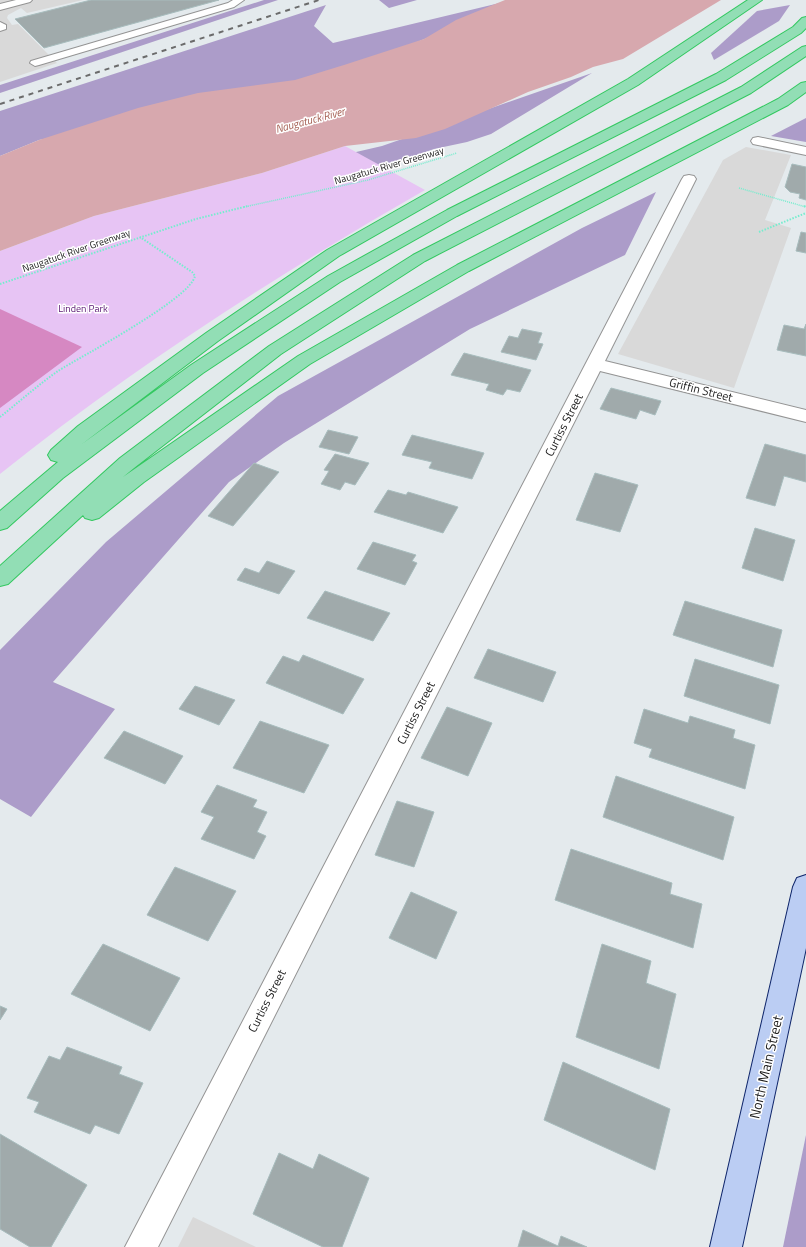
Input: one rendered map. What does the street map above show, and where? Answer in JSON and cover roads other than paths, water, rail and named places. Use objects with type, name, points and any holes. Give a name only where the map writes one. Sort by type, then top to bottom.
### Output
[{"type":"highway","points":[[0,509],[85,431],[332,253],[634,82],[756,0]]},
{"type":"highway","points":[[0,523],[56,473],[197,369],[334,279],[452,213],[721,77],[797,30],[806,21]]},
{"type":"highway","points":[[0,578],[127,463],[275,350],[419,258],[746,90],[806,50]]},
{"type":"highway","points":[[0,585],[137,477],[304,360],[463,268],[783,102],[806,86]]},
{"type":"main road","name":"North Main Street","points":[[726,1247],[806,887]]},
{"type":"street","points":[[758,141],[806,151]]},
{"type":"street","name":"Curtiss Street","points":[[141,1247],[690,179]]},
{"type":"street","name":"Griffin Street","points":[[596,364],[806,416]]},
{"type":"lane","points":[[0,6],[27,0]]},
{"type":"lane","points":[[35,63],[231,5],[239,0]]},
{"type":"lane","points":[[0,25],[2,27],[0,28]]},
{"type":"water","name":"Naugatuck River","points":[[505,0],[721,0],[623,59],[593,67],[571,77],[528,92],[445,129],[416,138],[345,146],[262,173],[94,216],[0,251],[0,156],[39,140],[138,108],[198,93],[295,80],[344,65],[424,39],[456,20]]},
{"type":"railway","points":[[0,104],[319,0]]},
{"type":"park label","name":"Linden Park","points":[[83,308]]}]
